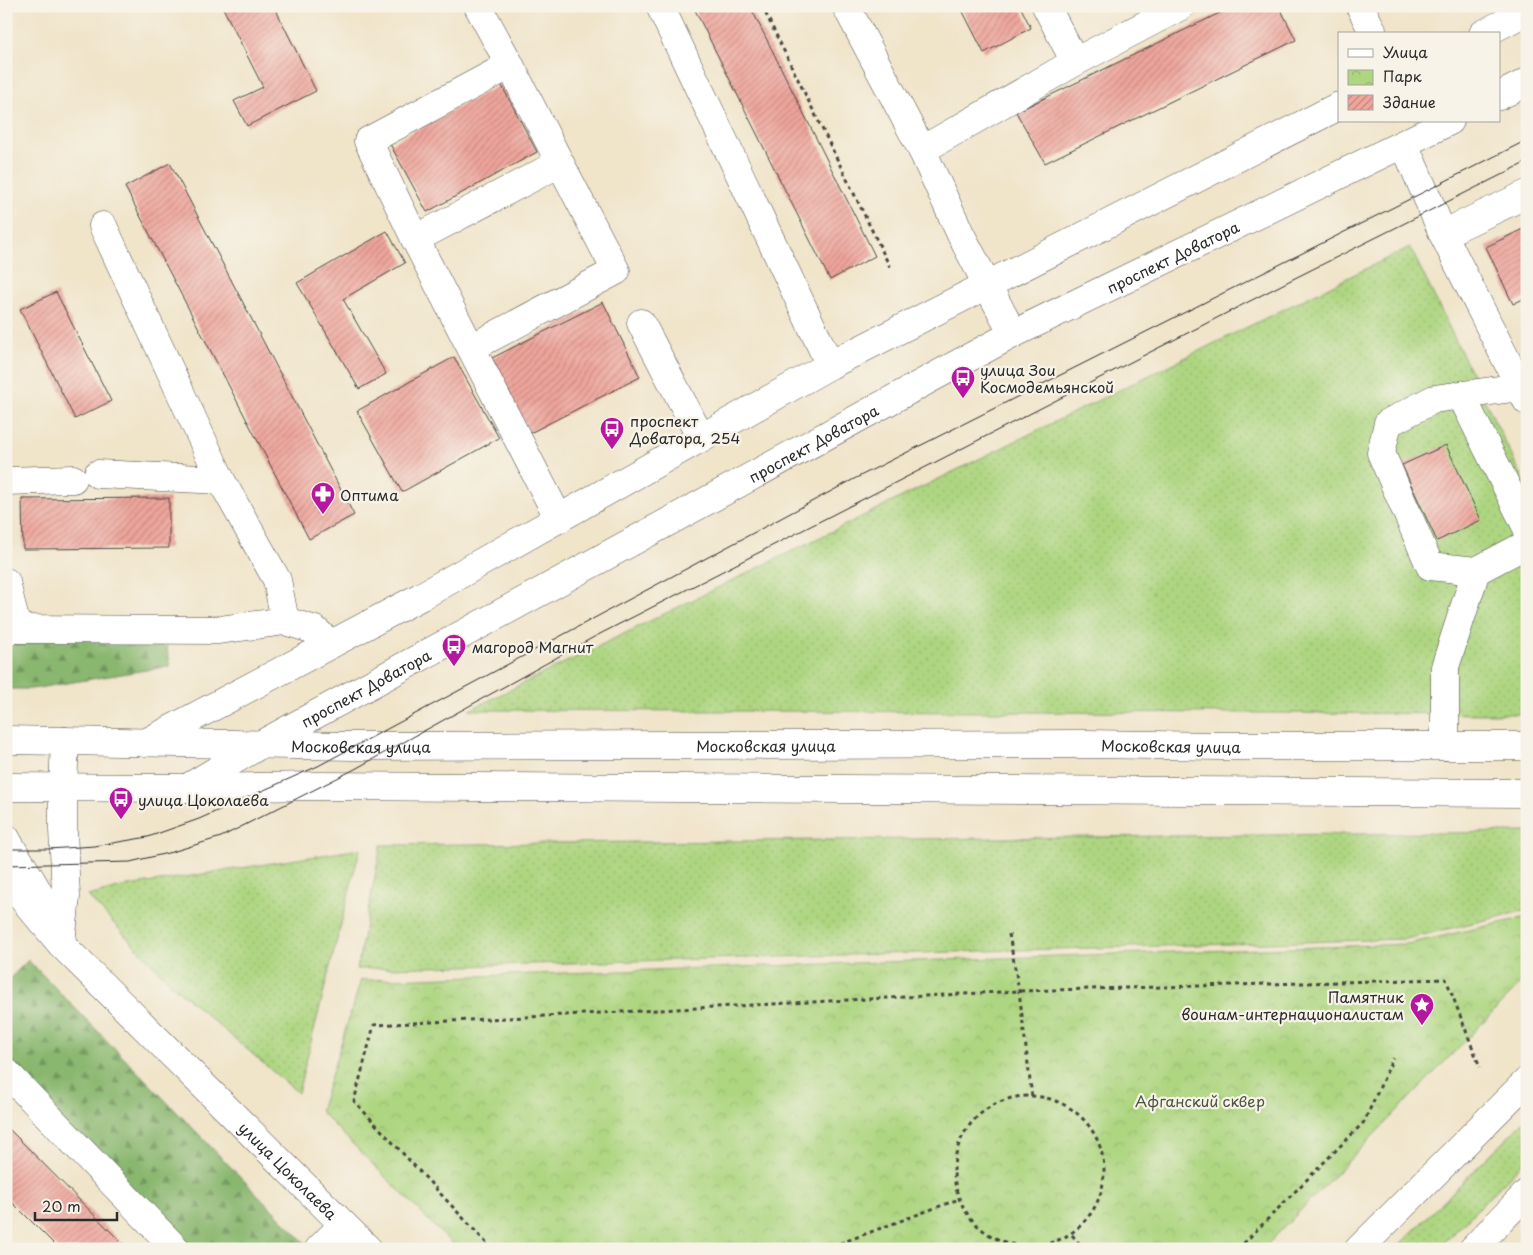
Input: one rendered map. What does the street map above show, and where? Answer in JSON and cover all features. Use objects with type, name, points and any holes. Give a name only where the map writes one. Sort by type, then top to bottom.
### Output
[{"type":"main road","points":[[471,348],[616,271],[478,6]]},
{"type":"main road","points":[[660,6],[830,365]]},
{"type":"main road","points":[[846,6],[922,150],[961,235],[1013,334]]},
{"type":"main road","points":[[1046,6],[1075,62]]},
{"type":"main road","points":[[922,150],[1075,62],[1181,6]]},
{"type":"main road","points":[[1360,6],[1372,30]]},
{"type":"main road","points":[[1487,32],[1527,11]]},
{"type":"main road","points":[[510,65],[368,141],[415,239],[558,519]]},
{"type":"main road","points":[[1500,96],[1527,82]]},
{"type":"main road","points":[[144,743],[420,597],[830,365],[1338,107]]},
{"type":"main road","name":"проспект Доватора","points":[[187,788],[258,746],[950,367],[1013,334],[1448,122]]},
{"type":"main road","points":[[1404,144],[1443,234],[1524,394],[1461,395],[1434,399],[1388,422],[1381,453],[1430,566],[1476,571],[1527,544]]},
{"type":"main road","points":[[415,239],[560,163]]},
{"type":"main road","points":[[1443,234],[1527,194]]},
{"type":"main road","points":[[103,226],[221,480],[277,580],[285,621]]},
{"type":"main road","points":[[641,323],[701,438]]},
{"type":"main road","points":[[1461,395],[1527,528]]},
{"type":"main road","points":[[6,481],[85,477],[221,480]]},
{"type":"main road","points":[[1446,746],[1445,667],[1476,571]]},
{"type":"main road","points":[[6,582],[12,629],[219,630],[285,621],[315,630],[331,644]]},
{"type":"main road","name":"Московская улица","points":[[6,740],[258,746],[1087,744],[1527,746]]},
{"type":"main road","points":[[61,944],[66,896],[63,829],[65,741]]},
{"type":"main road","points":[[6,787],[187,788],[340,786],[1527,793]]},
{"type":"main road","name":"улица Цоколаева","points":[[6,838],[38,892],[61,944]]},
{"type":"main road","name":"улица Цоколаева","points":[[6,879],[61,944],[368,1249]]},
{"type":"main road","points":[[6,1072],[176,1249]]},
{"type":"main road","points":[[1358,1249],[1527,1081]]},
{"type":"main road","points":[[1473,1249],[1527,1193]]},
{"type":"main road","points":[[319,1249],[343,1225]]},
{"type":"path","points":[[762,6],[890,267]]},
{"type":"path","points":[[1009,934],[1019,991],[1032,1097]]},
{"type":"path","points":[[492,1249],[354,1101],[374,1026],[1019,991],[1446,979],[1480,1067]]},
{"type":"path","points":[[1238,1249],[1364,1122],[1393,1058]]},
{"type":"path","points":[[1042,1096],[1074,1110],[1099,1139],[1106,1175],[1096,1209],[1072,1235],[1034,1248],[1004,1243],[981,1230],[968,1216],[959,1199],[954,1169],[959,1143],[974,1119],[1001,1101],[1042,1096]]},
{"type":"path","points":[[826,1249],[959,1199]]},
{"type":"path","points":[[1072,1235],[1084,1249]]},
{"type":"green space","points":[[1410,247],[1527,487],[1527,714],[469,710]]},
{"type":"green space","points":[[6,638],[165,638],[170,666],[31,689],[6,689]]},
{"type":"green space","points":[[1527,832],[1527,910],[1406,939],[357,969],[381,845]]},
{"type":"green space","points":[[360,849],[298,1093],[173,986],[88,896],[122,887]]},
{"type":"green space","name":"Афганский сквер","points":[[1527,917],[1527,977],[1263,1249],[457,1249],[320,1111],[361,980],[1407,944]]},
{"type":"green space","points":[[28,960],[311,1249],[177,1249],[6,1078],[6,982]]},
{"type":"green space","points":[[1527,1118],[1527,1159],[1438,1249],[1395,1249]]},
{"type":"building","points":[[222,6],[274,6],[316,91],[247,126],[234,101],[263,87]]},
{"type":"building","points":[[693,6],[750,6],[875,256],[830,280]]},
{"type":"building","points":[[960,6],[1020,6],[1031,28],[984,53]]},
{"type":"building","points":[[1234,6],[1279,6],[1296,40],[1045,163],[1016,112]]},
{"type":"building","points":[[501,84],[537,152],[427,212],[390,144]]},
{"type":"building","points":[[170,163],[354,515],[309,539],[125,187]]},
{"type":"building","points":[[1527,227],[1527,297],[1513,304],[1486,247]]},
{"type":"building","points":[[387,231],[405,263],[343,299],[386,374],[359,389],[297,283]]},
{"type":"building","points":[[56,292],[111,401],[75,419],[20,309]]},
{"type":"building","points":[[603,302],[640,377],[530,433],[492,358]]},
{"type":"building","points":[[454,357],[499,438],[402,492],[357,411]]},
{"type":"building","points":[[1446,445],[1481,520],[1437,541],[1402,465]]},
{"type":"building","points":[[169,498],[169,548],[23,549],[22,499]]},
{"type":"building","points":[[6,1126],[128,1249],[59,1249],[6,1196]]},
{"type":"tram line","points":[[6,849],[95,846],[148,837],[199,819],[318,766],[854,479],[1527,140]]},
{"type":"tram line","points":[[6,865],[130,862],[221,837],[355,769],[594,637],[1291,280],[1527,162]]},
{"type":"place","name":"улица Зои Космодемьянской","points":[[963,399]]},
{"type":"place","name":"проспект Доватора, 254","points":[[612,450]]},
{"type":"place","name":"Оптима","points":[[323,515]]},
{"type":"place","name":"магород Магнит","points":[[454,667]]},
{"type":"place","name":"улица Цоколаева","points":[[121,820]]},
{"type":"place","name":"Памятник воинам-интернационалистам","points":[[1422,1026]]}]
